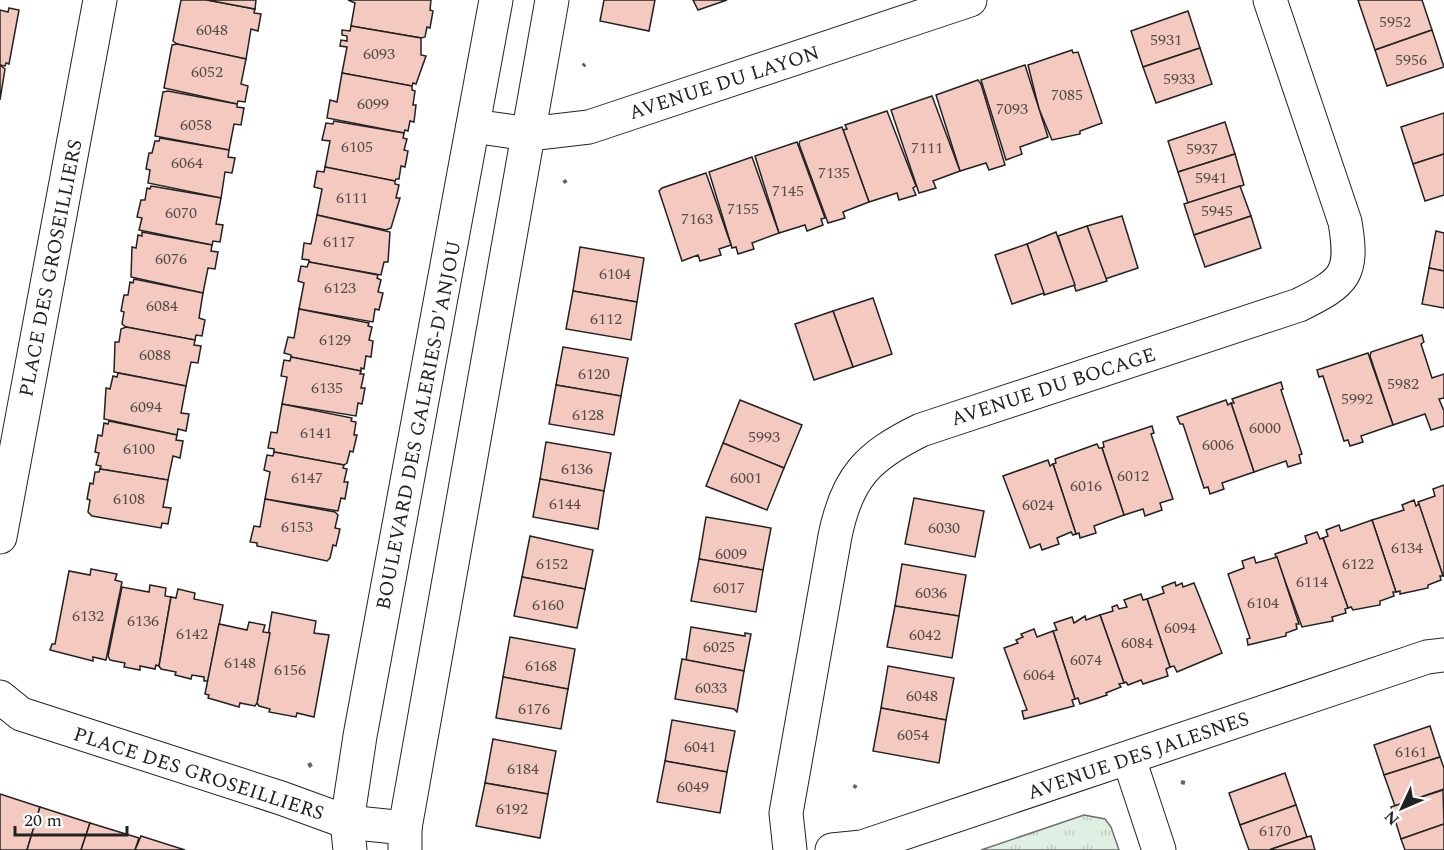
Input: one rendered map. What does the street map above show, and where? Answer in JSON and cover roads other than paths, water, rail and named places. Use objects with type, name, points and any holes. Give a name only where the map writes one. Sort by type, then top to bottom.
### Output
[{"type":"street","name":"PLACE DES GROSEILLIERS","points":[[0,537],[100,0]]},
{"type":"street","name":"BOULEVARD DES GALERIES-D'ANJOU","points":[[348,836],[362,725],[496,0]]},
{"type":"street","points":[[405,839],[552,0]]},
{"type":"street","name":"AVENUE DU LAYON","points":[[473,126],[529,134],[589,127],[970,0]]},
{"type":"street","name":"AVENUE DU BOCAGE","points":[[790,850],[786,813],[835,536],[842,504],[860,472],[888,446],[921,430],[1299,305],[1328,290],[1344,275],[1350,252],[1344,222],[1270,0]]},
{"type":"street","name":"AVENUE DES JALESNES","points":[[832,850],[862,847],[1427,657],[1444,655]]},
{"type":"street","name":"PLACE DES GROSEILLIERS","points":[[0,697],[21,714],[282,798],[348,836],[405,839]]},
{"type":"street","points":[[1129,759],[1159,850]]}]
